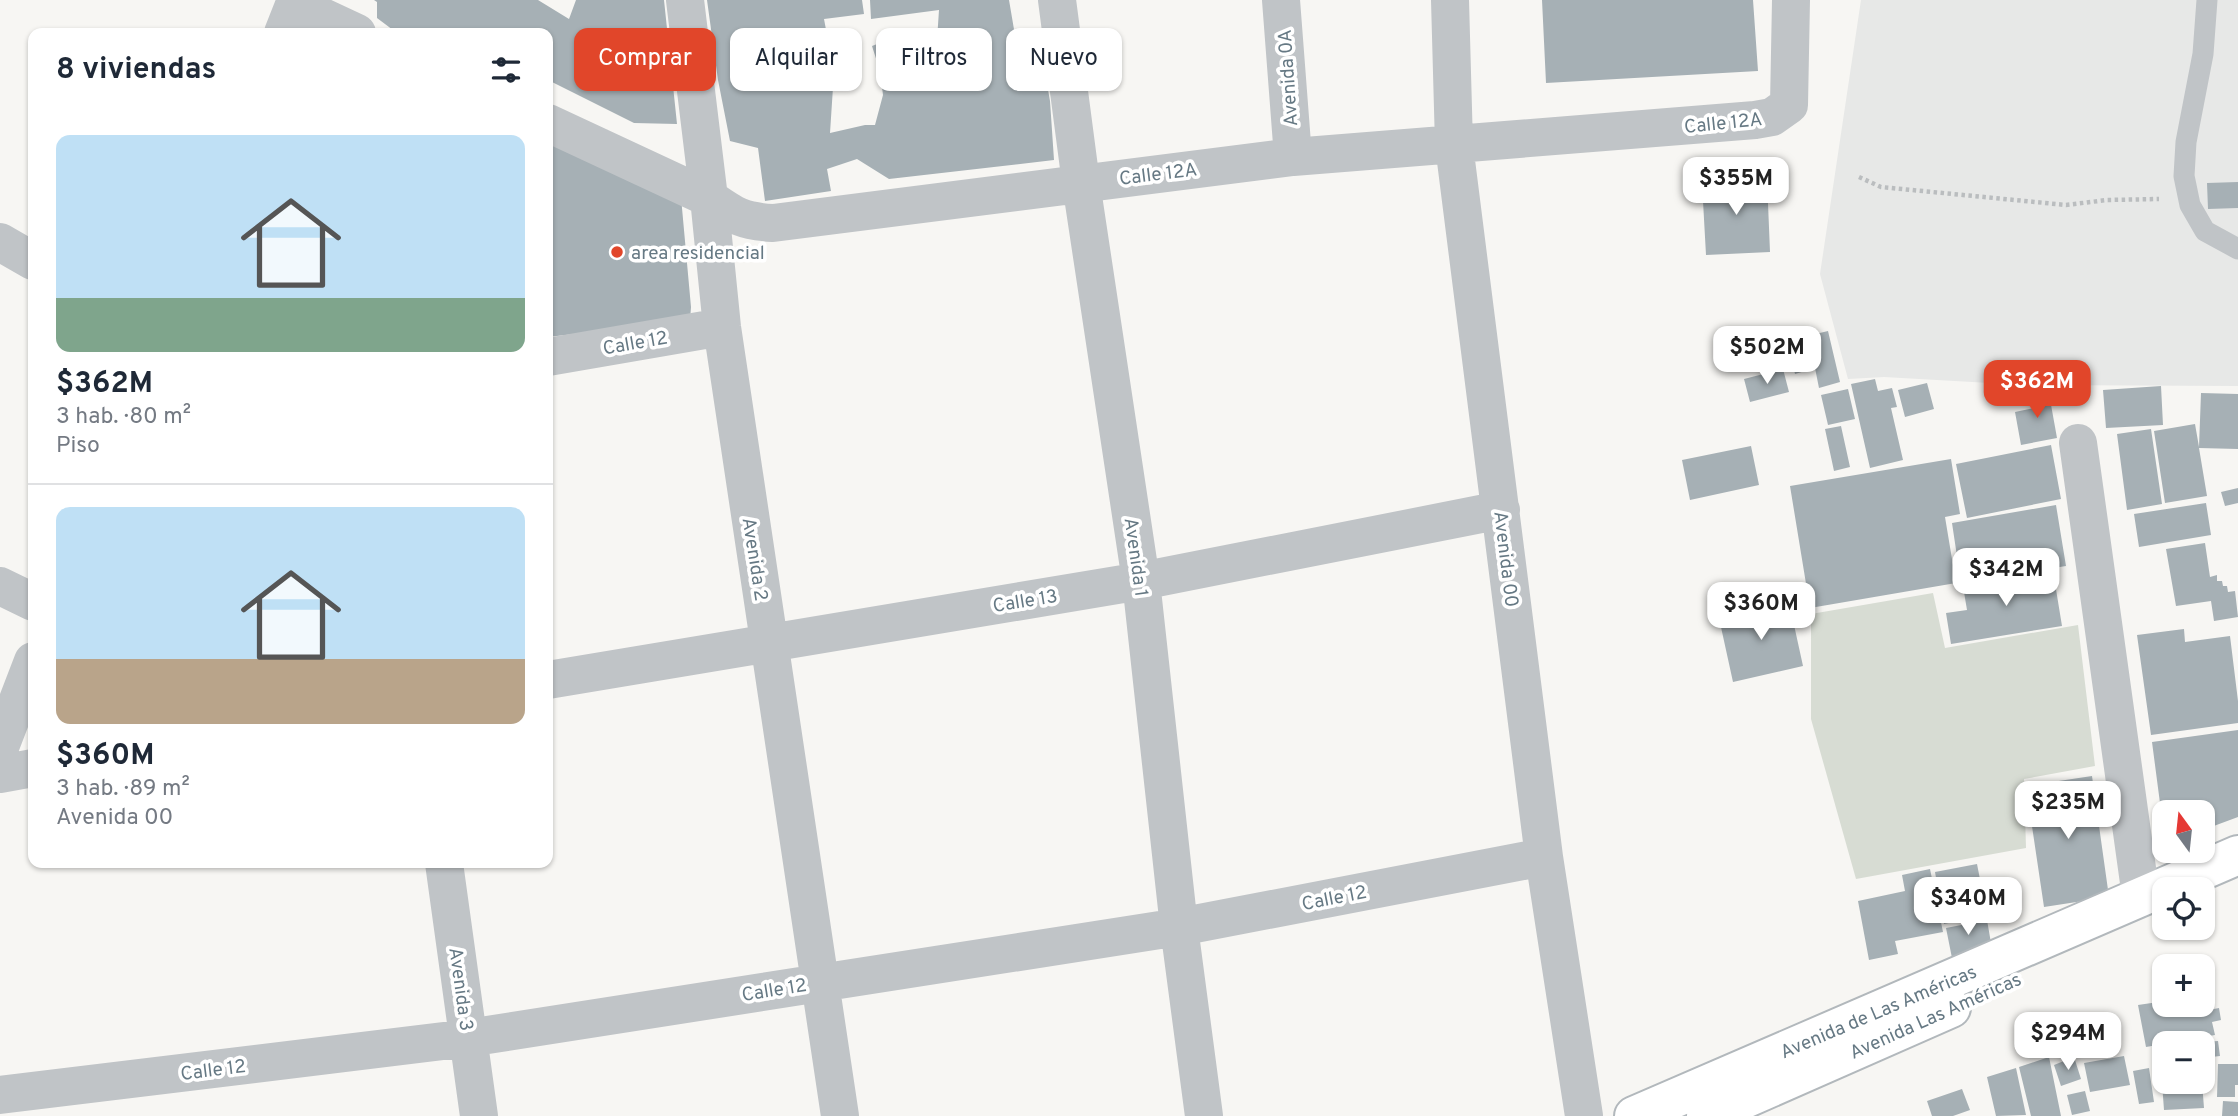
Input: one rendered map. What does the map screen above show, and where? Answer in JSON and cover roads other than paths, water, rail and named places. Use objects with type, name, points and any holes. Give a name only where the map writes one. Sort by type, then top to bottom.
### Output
[{"type":"main road","name":"Avenida de Las Américas","points":[[2201,877],[2238,855]]},
{"type":"main road","points":[[2215,893],[2238,882]]},
{"type":"main road","name":"Avenida de Las Américas","points":[[1634,1116],[2152,906]]},
{"type":"main road","name":"Avenida Las Américas","points":[[1706,1116],[2152,906]]},
{"type":"street","name":"Avenida 2","points":[[685,0],[722,327],[840,1116]]},
{"type":"street","name":"Avenida 1","points":[[1057,0],[1081,183],[1141,581],[1179,926],[1205,1116]]},
{"type":"street","name":"Avenida 0A","points":[[1281,0],[1293,157]]},
{"type":"street","name":"Avenida 00","points":[[1450,0],[1454,145],[1544,857],[1584,1116]]},
{"type":"street","name":"Calle 12A","points":[[553,124],[709,198],[748,222],[773,223],[1293,157],[1772,117],[1789,105],[1791,0]]},
{"type":"street","points":[[291,12],[342,28]]},
{"type":"street","points":[[0,242],[28,258]]},
{"type":"street","name":"Calle 12","points":[[553,356],[722,327]]},
{"type":"street","points":[[2078,443],[2152,900]]},
{"type":"street","name":"Calle 13","points":[[553,679],[1141,581],[1501,510]]},
{"type":"street","points":[[0,586],[28,600]]},
{"type":"street","points":[[0,747],[28,674]]},
{"type":"street","points":[[0,774],[28,769]]},
{"type":"street","name":"Calle 12","points":[[0,1095],[468,1038],[1179,926],[1544,857]]},
{"type":"street","name":"Avenida 3","points":[[445,868],[479,1116]]},
{"type":"lane","points":[[2207,0],[2203,54],[2186,142],[2184,176],[2190,205],[2205,231],[2238,249]]},
{"type":"place","name":"area residencial","points":[[617,252]]}]
